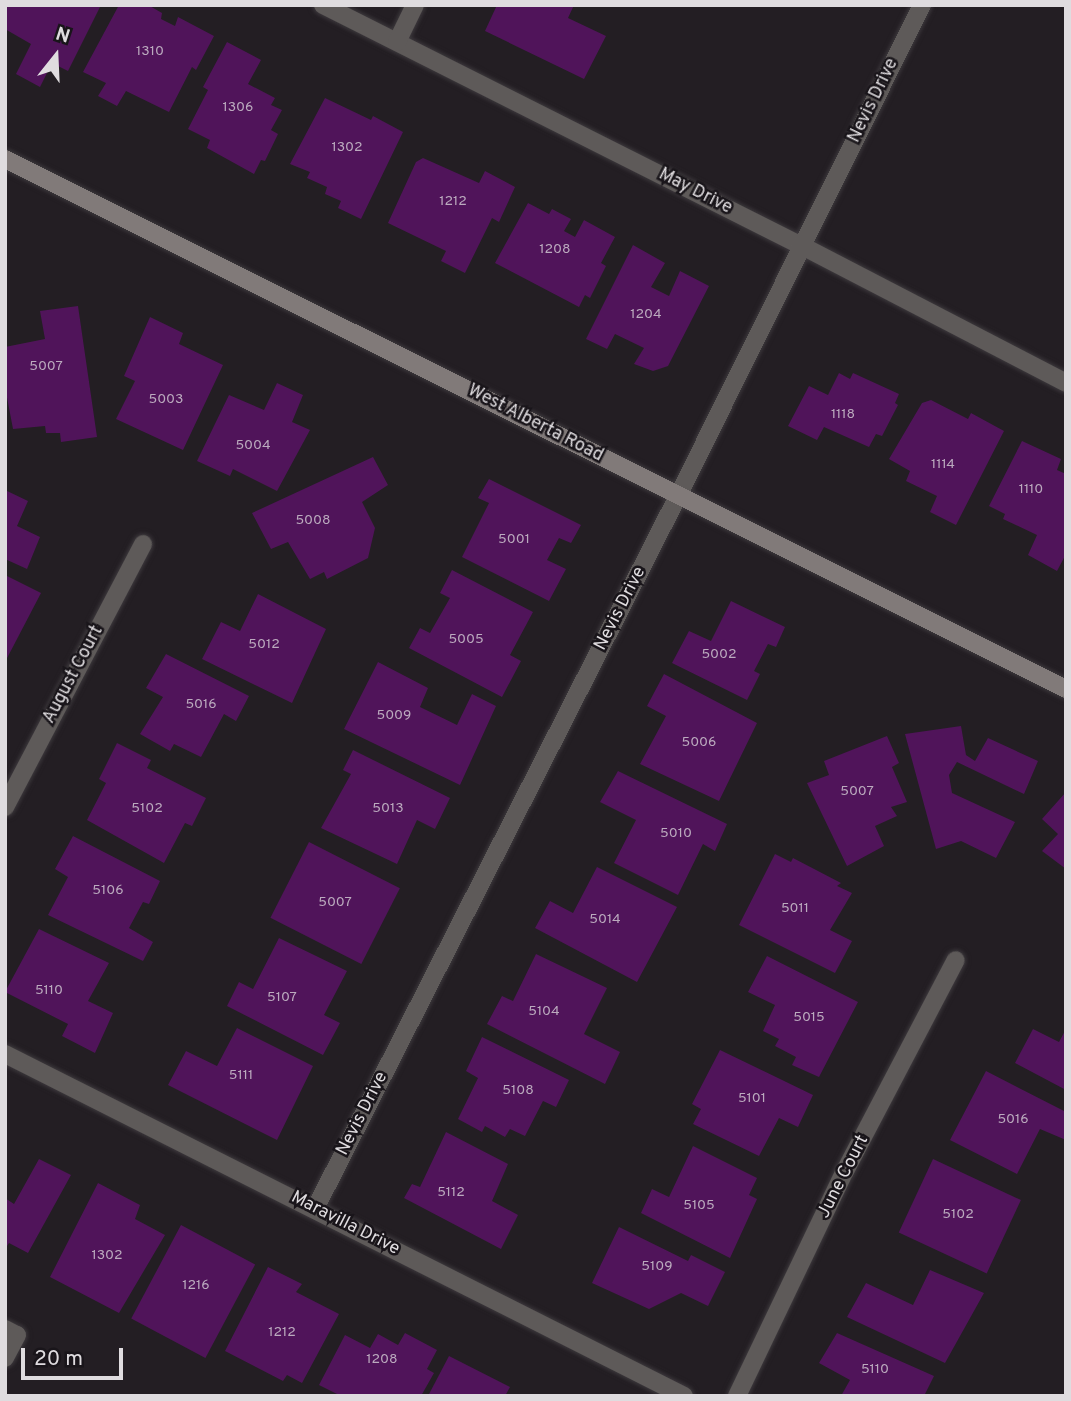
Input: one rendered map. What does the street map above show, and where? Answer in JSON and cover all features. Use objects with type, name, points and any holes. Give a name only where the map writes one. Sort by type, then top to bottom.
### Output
[{"type":"street","name":"May Drive","points":[[323,5],[802,246],[1066,383]]},
{"type":"street","points":[[397,42],[415,5]]},
{"type":"street","name":"Nevis Drive","points":[[315,1209],[678,496],[922,5]]},
{"type":"street","name":"West Alberta Road","points":[[5,159],[1066,689]]},
{"type":"street","name":"August Court","points":[[5,807],[143,544]]},
{"type":"street","name":"June Court","points":[[737,1396],[845,1171],[956,960]]},
{"type":"street","name":"Maravilla Drive","points":[[5,1054],[684,1396]]},
{"type":"street","points":[[5,1329],[17,1335],[5,1358]]},
{"type":"building","points":[[5,5],[101,5],[68,71],[52,63],[40,87],[16,74],[31,44],[5,29]]},
{"type":"building","points":[[119,5],[148,5],[162,13],[161,19],[175,26],[178,17],[214,36],[196,70],[192,67],[169,112],[126,91],[117,106],[98,96],[106,83],[83,72]]},
{"type":"building","points":[[497,5],[574,5],[568,18],[606,36],[584,79],[485,31]]},
{"type":"building","points":[[227,42],[261,60],[248,84],[275,98],[271,105],[282,110],[271,130],[278,134],[265,161],[261,160],[254,174],[207,148],[210,140],[188,129],[208,90],[203,87]]},
{"type":"building","points":[[325,98],[371,120],[373,116],[403,132],[361,219],[338,208],[341,201],[325,194],[327,187],[307,178],[310,172],[290,164]]},
{"type":"building","points":[[423,158],[479,183],[485,171],[515,187],[499,222],[492,218],[465,273],[441,261],[446,251],[388,223],[416,162]]},
{"type":"building","points":[[528,203],[549,214],[552,209],[571,219],[564,231],[575,237],[584,220],[615,237],[601,263],[606,266],[590,298],[585,295],[579,307],[495,263]]},
{"type":"building","points":[[633,245],[665,263],[651,287],[669,296],[680,271],[709,286],[668,366],[653,371],[634,364],[644,348],[615,334],[607,349],[586,339]]},
{"type":"building","points":[[78,306],[97,437],[61,442],[60,433],[46,433],[45,426],[13,429],[5,387],[5,347],[45,339],[40,311]]},
{"type":"building","points":[[150,317],[183,333],[179,344],[223,365],[183,450],[116,419],[135,381],[124,376]]},
{"type":"building","points":[[839,373],[850,379],[853,373],[899,394],[895,403],[898,405],[882,436],[876,434],[869,447],[824,427],[817,440],[788,426],[809,386],[828,395]]},
{"type":"building","points":[[277,383],[303,395],[292,422],[310,430],[277,491],[233,469],[230,476],[197,461],[229,395],[264,410]]},
{"type":"building","points":[[931,400],[968,419],[971,413],[1004,431],[956,525],[930,512],[937,496],[906,481],[910,471],[889,459],[922,403]]},
{"type":"building","points":[[1022,441],[1061,459],[1057,470],[1066,474],[1066,554],[1057,571],[1028,555],[1037,535],[1003,519],[1005,514],[989,506]]},
{"type":"building","points":[[373,457],[388,485],[362,502],[375,528],[368,558],[327,579],[324,572],[310,579],[288,542],[271,549],[252,513]]},
{"type":"building","points":[[489,479],[581,525],[571,543],[559,538],[547,560],[566,569],[549,601],[462,557],[489,503],[478,498]]},
{"type":"building","points":[[5,490],[28,501],[17,526],[40,537],[27,569],[5,559]]},
{"type":"building","points":[[452,570],[533,612],[510,655],[521,661],[502,697],[409,648],[420,628],[430,633],[450,598],[440,593]]},
{"type":"building","points":[[5,575],[41,593],[5,662]]},
{"type":"building","points":[[258,594],[326,629],[292,703],[202,659],[221,622],[240,631]]},
{"type":"building","points":[[731,601],[785,627],[776,647],[768,644],[754,671],[760,674],[747,700],[672,663],[689,631],[711,641]]},
{"type":"building","points":[[166,654],[249,696],[236,721],[224,714],[201,757],[174,744],[170,751],[140,734],[163,697],[146,688]]},
{"type":"building","points":[[378,662],[428,688],[420,707],[457,725],[472,694],[496,706],[460,785],[344,729]]},
{"type":"building","points":[[664,674],[757,723],[719,801],[640,764],[666,716],[647,706]]},
{"type":"building","points":[[961,726],[966,755],[975,761],[988,738],[1038,761],[1024,794],[957,762],[949,775],[952,793],[1015,822],[996,858],[961,841],[936,849],[905,734]]},
{"type":"building","points":[[887,736],[899,763],[892,767],[907,802],[891,807],[897,816],[875,826],[884,846],[847,866],[807,783],[829,775],[824,761]]},
{"type":"building","points":[[117,743],[151,760],[147,768],[206,798],[192,826],[185,823],[164,863],[87,820],[106,783],[99,779]]},
{"type":"building","points":[[353,750],[450,798],[435,829],[417,820],[397,864],[321,828],[351,774],[343,770]]},
{"type":"building","points":[[618,771],[727,824],[715,851],[703,844],[678,895],[614,863],[636,820],[600,802]]},
{"type":"building","points":[[1066,792],[1066,869],[1042,851],[1058,834],[1042,819]]},
{"type":"building","points":[[73,836],[160,881],[149,904],[143,902],[129,928],[153,942],[143,961],[48,915],[68,877],[55,869]]},
{"type":"building","points":[[309,842],[400,888],[361,964],[270,918]]},
{"type":"building","points":[[775,854],[791,862],[793,858],[841,883],[837,886],[852,893],[830,930],[852,941],[835,973],[739,925]]},
{"type":"building","points":[[597,867],[677,907],[637,982],[535,928],[550,901],[573,913]]},
{"type":"building","points":[[39,929],[109,963],[88,1001],[113,1013],[95,1053],[62,1036],[68,1024],[5,992]]},
{"type":"building","points":[[279,938],[347,971],[324,1015],[340,1023],[323,1055],[227,1006],[239,982],[253,989]]},
{"type":"building","points":[[536,954],[607,988],[584,1034],[620,1052],[605,1084],[487,1024],[502,996],[513,1001]]},
{"type":"building","points":[[767,956],[858,1002],[819,1077],[792,1065],[796,1057],[775,1046],[779,1039],[763,1031],[775,1005],[748,992]]},
{"type":"building","points":[[237,1028],[313,1066],[277,1140],[168,1085],[186,1051],[217,1066]]},
{"type":"building","points":[[1033,1029],[1059,1042],[1066,1029],[1066,1090],[1015,1063]]},
{"type":"building","points":[[482,1037],[569,1080],[556,1107],[543,1101],[525,1136],[510,1129],[505,1137],[485,1126],[482,1132],[458,1119],[478,1078],[466,1071]]},
{"type":"building","points":[[720,1050],[813,1095],[798,1127],[779,1118],[759,1156],[693,1124],[701,1109],[692,1104]]},
{"type":"building","points":[[986,1071],[1066,1112],[1066,1140],[1040,1129],[1017,1174],[950,1140]]},
{"type":"building","points":[[446,1132],[508,1164],[492,1201],[518,1215],[501,1249],[404,1198],[412,1184],[420,1187]]},
{"type":"building","points":[[693,1146],[757,1178],[749,1195],[757,1199],[730,1258],[641,1213],[652,1189],[669,1197]]},
{"type":"building","points":[[39,1159],[71,1175],[28,1253],[9,1243],[5,1249],[5,1198],[14,1204]]},
{"type":"building","points":[[933,1159],[1021,1200],[987,1273],[899,1232]]},
{"type":"building","points":[[98,1183],[140,1205],[135,1219],[165,1235],[119,1313],[50,1277]]},
{"type":"building","points":[[181,1225],[255,1264],[205,1358],[131,1319]]},
{"type":"building","points":[[619,1227],[688,1261],[691,1255],[725,1272],[708,1306],[681,1293],[649,1309],[592,1283]]},
{"type":"building","points":[[268,1267],[302,1284],[296,1292],[339,1314],[302,1383],[287,1375],[283,1381],[225,1351]]},
{"type":"building","points":[[930,1270],[984,1293],[945,1363],[847,1317],[866,1283],[913,1305]]},
{"type":"building","points":[[405,1333],[437,1350],[427,1369],[434,1373],[421,1396],[341,1396],[319,1385],[345,1335],[370,1348],[378,1334],[398,1345]]},
{"type":"building","points":[[837,1333],[934,1376],[924,1396],[841,1396],[850,1380],[819,1363]]},
{"type":"building","points":[[449,1356],[510,1387],[505,1396],[428,1396]]}]
